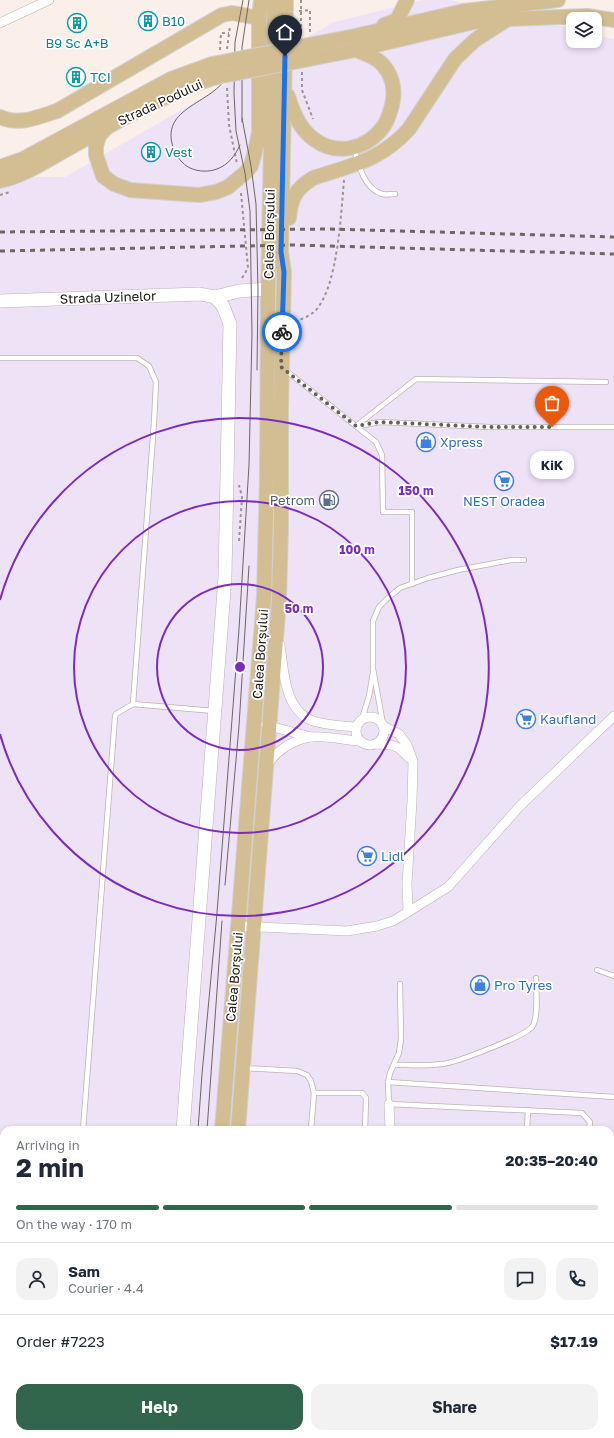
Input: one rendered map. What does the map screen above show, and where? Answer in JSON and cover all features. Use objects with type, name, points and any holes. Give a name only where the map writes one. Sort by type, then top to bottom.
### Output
[{"type":"main road","points":[[108,126],[99,136],[96,146],[96,155],[103,176],[114,184],[130,190],[199,195],[216,192],[228,187],[239,179],[251,166],[259,132],[259,18],[261,0]]},
{"type":"main road","name":"Calea Borșului","points":[[222,1126],[264,596],[274,0]]},
{"type":"main road","name":"Calea Borșului","points":[[238,1126],[277,628],[281,529],[281,367],[284,272],[281,252],[286,0]]},
{"type":"main road","points":[[355,36],[397,20],[406,0]]},
{"type":"main road","points":[[496,0],[515,4]]},
{"type":"main road","points":[[355,36],[464,11],[558,0]]},
{"type":"main road","points":[[0,117],[8,121],[27,120],[57,111],[216,18],[232,13],[259,18]]},
{"type":"main road","name":"Strada Podului","points":[[0,167],[22,159],[171,79],[355,50],[474,22],[587,16],[614,20]]},
{"type":"main road","points":[[284,272],[290,203],[298,189],[314,178],[358,164],[376,156],[400,139],[409,129],[455,59],[475,40],[508,19]]},
{"type":"main road","name":"Strada Podului","points":[[0,180],[10,178],[35,167],[108,126],[197,82],[215,71],[355,36]]},
{"type":"main road","points":[[285,85],[297,121],[311,136],[325,146],[333,148],[354,148],[368,140],[383,127],[388,118],[394,90],[391,79],[380,62],[371,56],[355,50]]},
{"type":"main road","points":[[259,132],[271,176]]},
{"type":"street","points":[[0,23],[49,0]]},
{"type":"street","points":[[183,1126],[225,577],[230,324],[223,306],[215,297],[239,291],[268,289]]},
{"type":"street","name":"Strada Uzinelor","points":[[0,301],[200,294],[215,297]]},
{"type":"street","points":[[277,628],[289,696],[295,707],[302,714],[312,720],[329,724],[356,727]]},
{"type":"street","points":[[360,741],[357,737],[356,727],[362,719],[370,716],[373,717],[380,721],[383,725],[399,734],[407,744],[413,761],[407,884],[408,912]]},
{"type":"street","points":[[238,926],[347,931],[377,926],[393,921],[448,887],[520,806],[614,716]]},
{"type":"street","points":[[255,723],[270,725],[310,737],[360,741],[367,745],[394,745],[402,750],[413,761]]},
{"type":"street","points":[[376,744],[383,738],[383,725]]},
{"type":"street","points":[[267,765],[280,750],[290,744],[310,737]]},
{"type":"street","points":[[389,1104],[390,1126]]},
{"type":"lane","points":[[354,148],[358,164],[368,183],[376,192],[383,194],[395,194]]},
{"type":"lane","points":[[0,358],[137,358],[149,366],[156,382],[133,704]]},
{"type":"lane","points":[[281,367],[376,442],[382,455],[383,512],[412,512],[412,584]]},
{"type":"lane","points":[[356,426],[416,379],[606,382]]},
{"type":"lane","points":[[356,426],[380,422],[489,427],[614,427]]},
{"type":"lane","points":[[362,719],[369,696],[373,669],[373,621],[379,607],[388,598],[400,588],[458,570],[511,560],[524,560]]},
{"type":"lane","points":[[373,669],[383,725]]},
{"type":"lane","points":[[83,1126],[115,717],[116,714],[133,704],[214,711]]},
{"type":"lane","points":[[597,970],[614,976]]},
{"type":"lane","points":[[394,1065],[449,1063],[463,1059],[518,1036],[532,1027],[536,1018],[536,978]]},
{"type":"lane","points":[[400,984],[399,1053],[390,1073],[388,1082],[389,1104],[582,1113],[590,1122],[590,1126]]},
{"type":"lane","points":[[242,1068],[297,1071],[307,1075],[311,1081],[314,1093],[311,1126]]},
{"type":"lane","points":[[388,1082],[614,1097]]},
{"type":"lane","points":[[314,1093],[362,1093],[366,1098],[365,1126]]},
{"type":"lane","points":[[527,1126],[528,1110]]},
{"type":"path","points":[[310,10],[310,39]]},
{"type":"path","points":[[227,54],[232,13]]},
{"type":"path","points":[[220,52],[221,33],[229,33]]},
{"type":"path","points":[[227,88],[229,125],[239,179],[248,268],[241,280],[239,291]]},
{"type":"shaded area","points":[[423,0],[450,0],[566,27],[566,48],[602,48],[602,36],[614,39],[614,1126],[0,1126],[0,177],[65,177],[334,22]]},
{"type":"tram line","points":[[198,1126],[217,913],[239,629],[249,465],[252,334],[250,211],[245,173],[236,131],[234,93],[235,42],[243,0]]},
{"type":"tram line","points":[[242,122],[242,47],[249,0]]},
{"type":"tram line","points":[[231,67],[226,79],[217,89],[183,112],[175,121],[171,132],[173,147],[178,157],[187,166],[197,170],[211,171],[225,165],[231,160],[240,145]]},
{"type":"tram line","points":[[242,118],[256,204],[258,289],[257,370]]},
{"type":"tram line","points":[[225,885],[239,726],[249,566]]},
{"type":"tram line","points":[[207,1126],[222,921]]},
{"type":"railway","points":[[0,232],[329,229],[614,237]]},
{"type":"railway","points":[[0,251],[293,245],[614,254]]},
{"type":"way so far","points":[[282,332],[281,367],[356,426],[380,422],[489,427],[552,427]]},
{"type":"place","name":"B10","points":[[148,21]]},
{"type":"place","name":"B9 Sc A+B","points":[[77,23]]},
{"type":"place","name":"TCI","points":[[76,77]]},
{"type":"place","name":"Vest","points":[[151,152]]},
{"type":"place","name":"KiK","points":[[552,427]]},
{"type":"place","name":"Xpress","points":[[426,442]]},
{"type":"place","name":"NEST Oradea","points":[[504,481]]},
{"type":"place","name":"Petrom","points":[[329,500]]},
{"type":"place","name":"Kaufland","points":[[526,719]]},
{"type":"place","name":"Lidl","points":[[367,856]]},
{"type":"place","name":"Pro Tyres","points":[[480,985]]},
{"type":"route","points":[[282,332],[284,272],[281,252],[285,56]]}]
